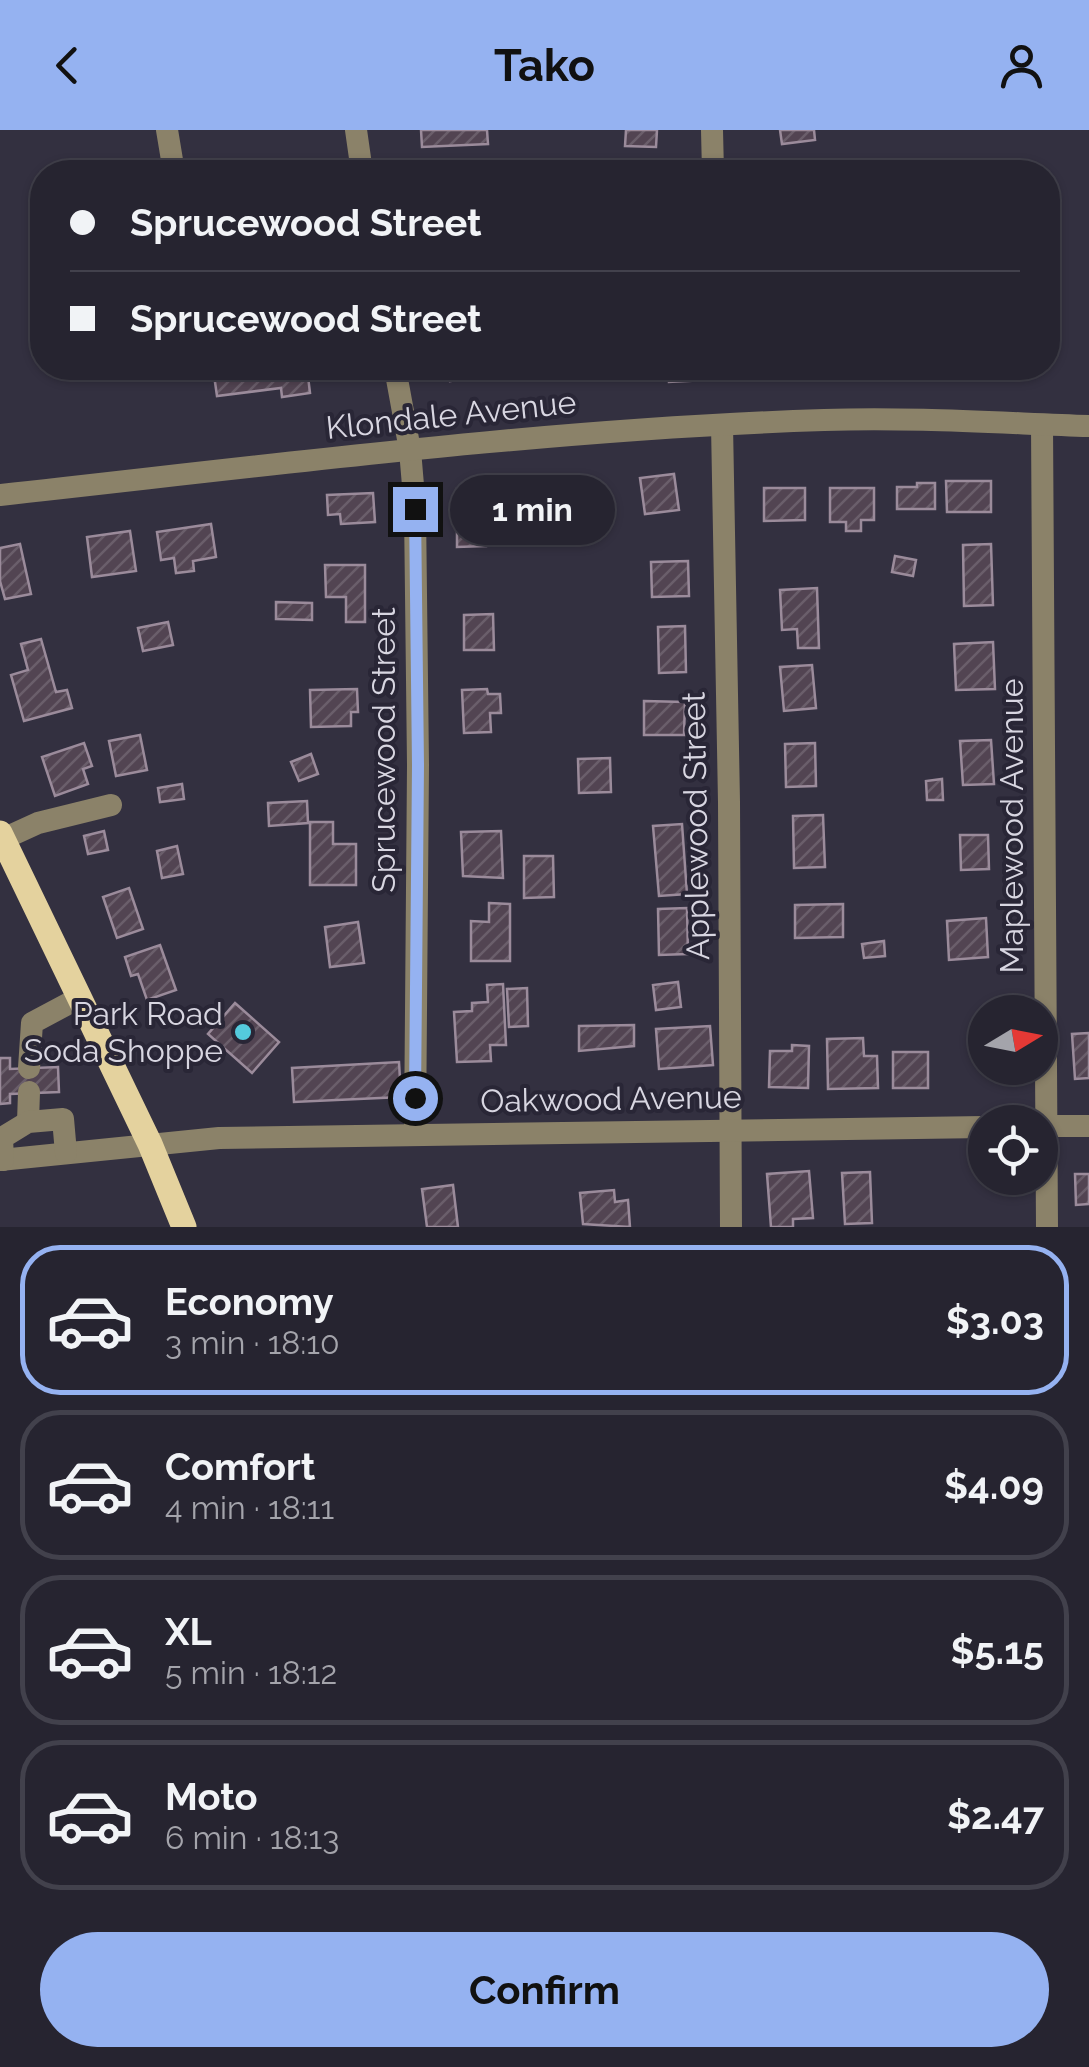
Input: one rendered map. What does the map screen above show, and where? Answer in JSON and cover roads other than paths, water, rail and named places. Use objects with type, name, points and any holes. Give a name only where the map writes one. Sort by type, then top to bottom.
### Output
[{"type":"main road","points":[[1,836],[150,1144],[184,1227]]},
{"type":"street","points":[[167,130],[172,160]]},
{"type":"street","points":[[356,130],[360,160]]},
{"type":"street","points":[[712,130],[713,160]]},
{"type":"street","name":"Sprucewood Street","points":[[397,380],[410,450],[415,509],[415,1134]]},
{"type":"street","name":"Klondale Avenue","points":[[0,494],[410,450],[722,424],[829,420],[1089,426]]},
{"type":"street","name":"Applewood Street","points":[[722,424],[732,1227]]},
{"type":"street","name":"Maplewood Avenue","points":[[1042,424],[1043,1105]]},
{"type":"street","points":[[1,836],[111,805]]},
{"type":"street","points":[[29,1068],[32,1023],[78,999]]},
{"type":"street","points":[[28,1122],[29,1092]]},
{"type":"street","points":[[1,1160],[2,1138],[28,1122],[64,1119],[66,1154]]},
{"type":"street","points":[[1058,1126],[1089,1126]]},
{"type":"street","name":"Oakwood Avenue","points":[[1,1160],[218,1138],[968,1127]]},
{"type":"street","name":"Maplewood Avenue","points":[[1046,1195],[1047,1227]]},
{"type":"place","name":"Park Road Soda Shoppe","points":[[243,1032]]}]
